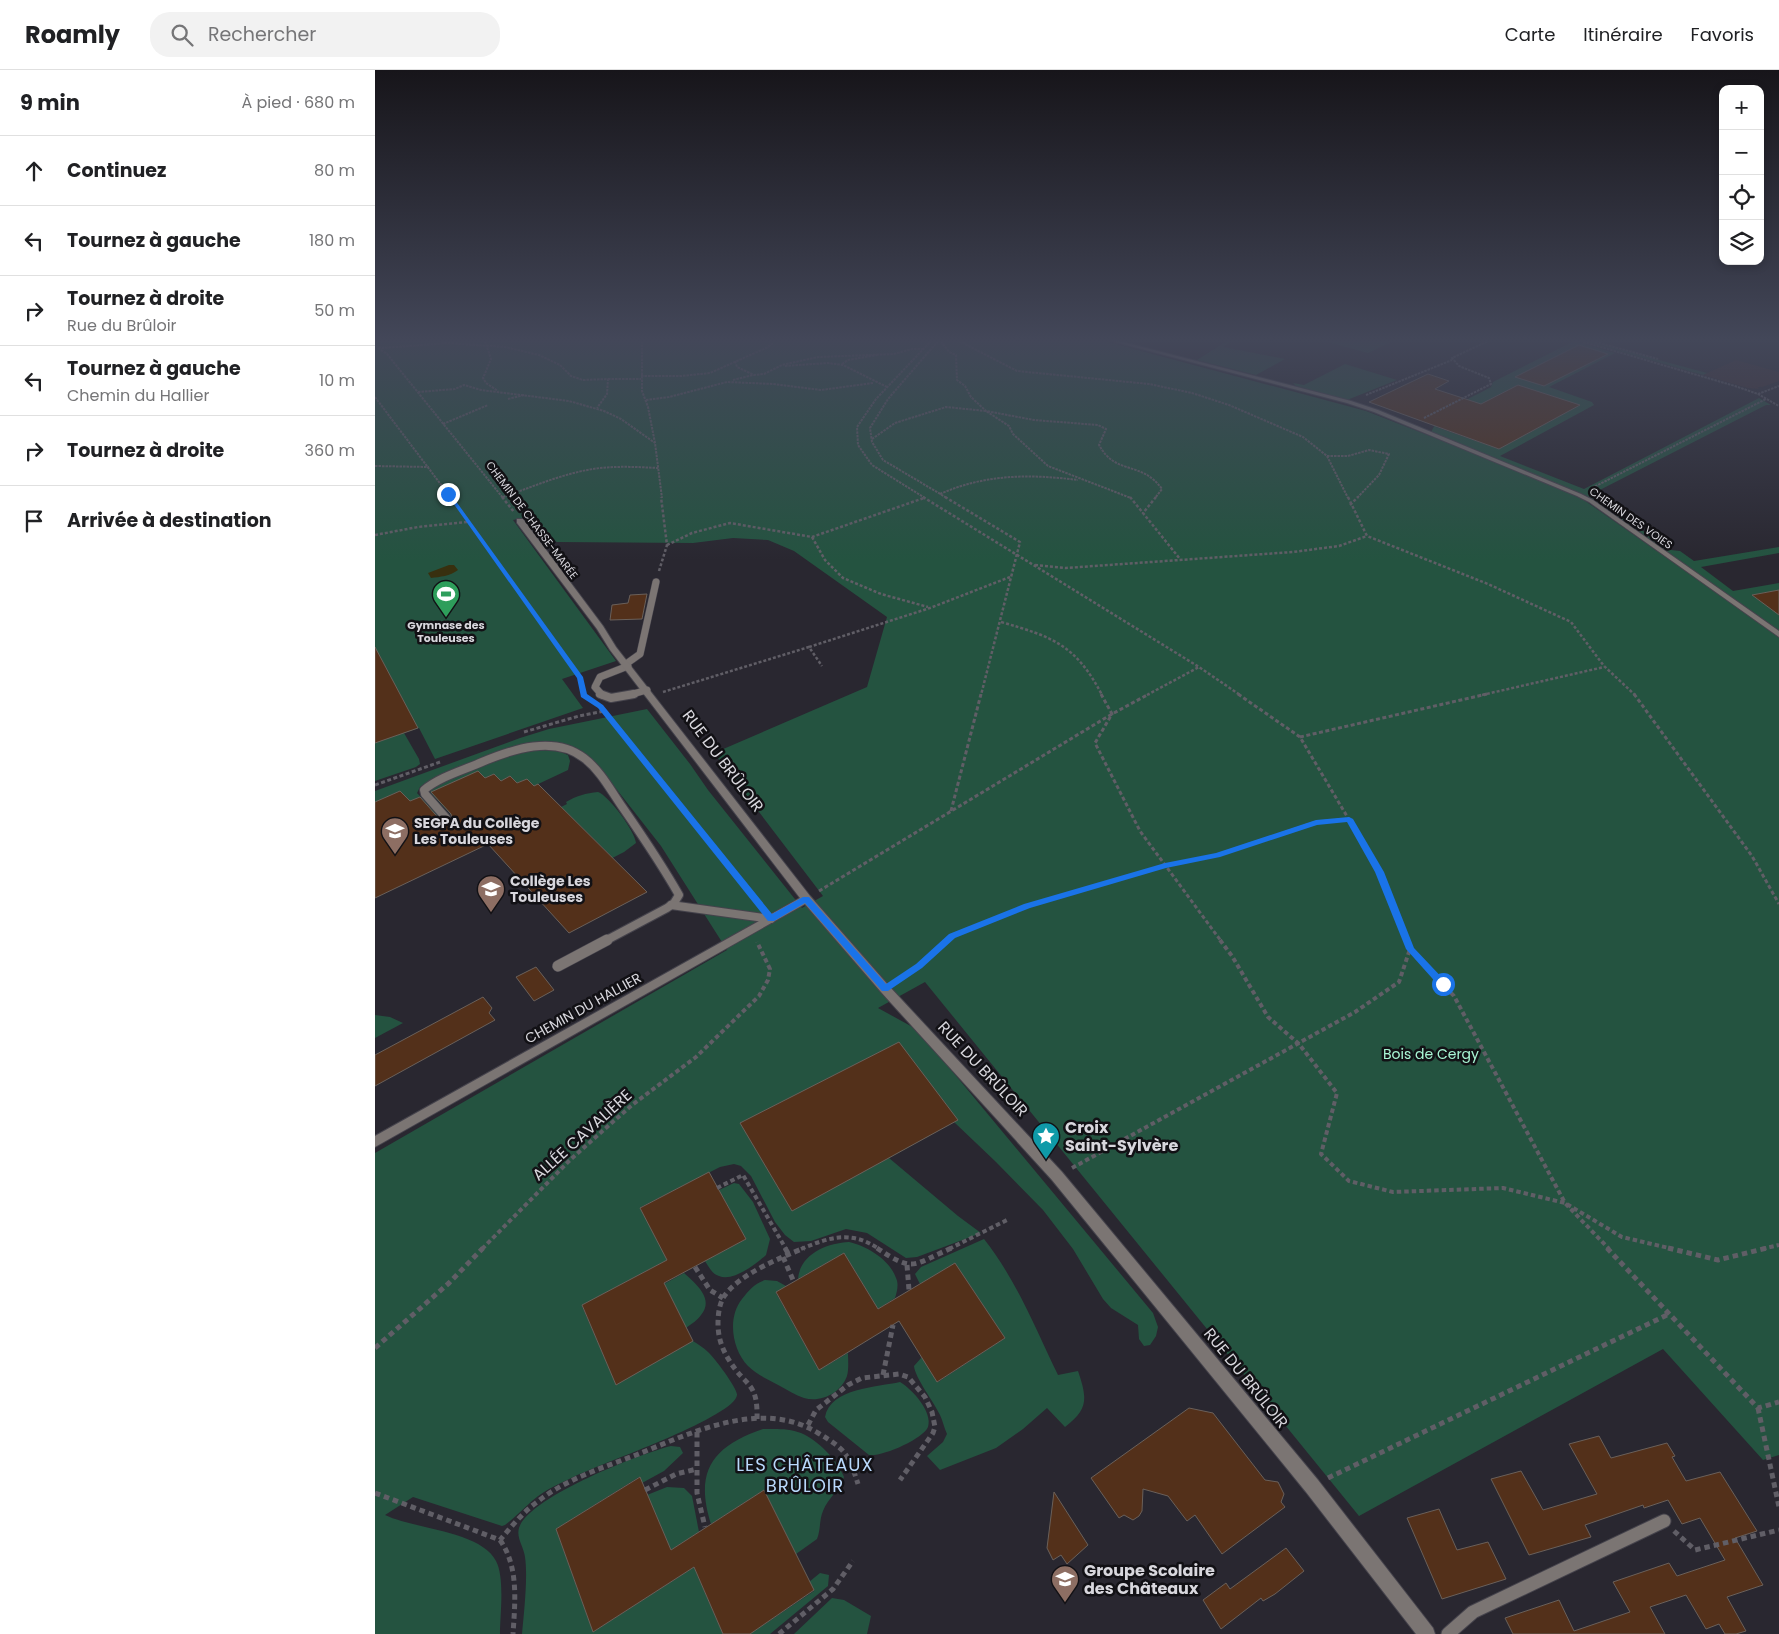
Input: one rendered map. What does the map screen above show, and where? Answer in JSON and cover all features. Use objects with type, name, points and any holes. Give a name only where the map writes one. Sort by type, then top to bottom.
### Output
[{"type":"street","name":"CHEMIN DES VOIES","points":[[1383,414],[1591,501],[1779,635]]},
{"type":"street","name":"CHEMIN DE CHASSE-MARÉE","points":[[520,521],[627,665]]},
{"type":"street","name":"RUE DU BRÛLOIR","points":[[627,665],[806,899],[885,989],[1057,1176],[1312,1486],[1427,1634]]},
{"type":"street","name":"CHEMIN DU HALLIER","points":[[375,1142],[806,899]]},
{"type":"lane","points":[[647,690],[617,698],[601,696],[596,692],[595,687],[601,678],[627,665],[640,654],[656,582]]},
{"type":"lane","points":[[446,818],[425,794],[424,790],[429,786],[513,750],[540,746],[565,748],[578,754],[591,766],[609,788],[659,861],[679,895],[671,905],[558,966]]},
{"type":"lane","points":[[671,905],[771,919]]},
{"type":"lane","points":[[1448,1634],[1473,1612],[1663,1521]]},
{"type":"path","points":[[388,414],[429,467],[580,678],[581,690]]},
{"type":"path","name":"CHEMIN DE CHASSE-MARÉE","points":[[435,414],[503,497],[520,521]]},
{"type":"path","points":[[443,424],[467,414]]},
{"type":"path","points":[[613,414],[642,431],[655,443]]},
{"type":"path","points":[[648,414],[655,443],[667,545],[656,582]]},
{"type":"path","points":[[866,414],[857,427],[859,445],[872,464],[1199,667],[1300,737],[1379,872],[1411,949],[1454,996],[1565,1203],[1758,1408],[1779,1507]]},
{"type":"path","points":[[879,414],[870,428],[872,439],[883,460],[1020,542],[951,811]]},
{"type":"path","points":[[872,439],[895,423],[921,414]]},
{"type":"path","points":[[990,414],[1009,426],[1013,434],[1048,466],[1130,497],[1143,513],[1147,522],[1158,532],[1162,540],[1180,559]]},
{"type":"path","points":[[1001,414],[1034,420],[1098,425],[1106,429],[1099,444],[1103,455],[1110,462],[1149,473],[1157,480],[1162,490],[1143,513]]},
{"type":"path","points":[[1251,414],[1303,437],[1327,456],[1367,536]]},
{"type":"path","points":[[1421,418],[1430,414]]},
{"type":"path","points":[[1593,488],[1738,414]]},
{"type":"path","points":[[1327,456],[1348,456],[1369,450],[1389,454],[1386,466],[1365,491],[1350,504]]},
{"type":"path","points":[[375,466],[429,467]]},
{"type":"path","points":[[503,497],[569,475],[599,468],[658,468]]},
{"type":"path","points":[[940,494],[978,480],[1009,476],[1051,475],[1090,482]]},
{"type":"path","points":[[667,545],[692,533],[730,523],[812,537],[924,498]]},
{"type":"path","points":[[375,535],[418,526],[467,522]]},
{"type":"path","points":[[1034,565],[1066,568],[1293,552],[1339,546],[1367,536],[1488,584],[1571,622],[1604,666],[1639,698],[1752,856],[1779,904]]},
{"type":"path","points":[[812,537],[825,560],[843,578],[881,594],[930,608]]},
{"type":"path","points":[[668,690],[930,608],[1011,577]]},
{"type":"path","points":[[1001,622],[1041,635],[1069,650],[1090,675],[1112,714]]},
{"type":"path","points":[[809,647],[822,666]]},
{"type":"path","points":[[1300,737],[1604,666]]},
{"type":"path","points":[[806,899],[1112,714],[1199,667]]},
{"type":"path","points":[[601,706],[771,919]]},
{"type":"path","points":[[1112,714],[1095,743],[1140,830],[1232,956],[1268,1017],[1299,1044],[1337,1093],[1321,1154],[1349,1181],[1393,1192],[1503,1188],[1565,1203],[1622,1237],[1718,1260],[1779,1245]]},
{"type":"path","points":[[885,989],[919,966],[952,936],[1027,906],[1165,866],[1217,855],[1316,822],[1349,819]]},
{"type":"path","name":"ALLÉE CAVALIÈRE","points":[[375,1348],[449,1283],[571,1159],[632,1106],[695,1057],[759,996],[768,980],[770,969],[752,930]]},
{"type":"path","points":[[1057,1176],[1355,1012],[1399,982],[1411,949]]},
{"type":"path","points":[[717,1188],[743,1175],[789,1255]]},
{"type":"path","points":[[757,1419],[756,1393],[733,1367],[721,1348],[718,1326],[719,1307],[723,1298],[743,1278],[783,1257],[836,1237],[851,1236],[871,1243],[895,1260],[907,1265],[913,1264],[980,1237],[1007,1220]]},
{"type":"path","points":[[783,1257],[794,1282]]},
{"type":"path","points":[[907,1265],[909,1290]]},
{"type":"path","points":[[695,1267],[710,1290],[723,1298]]},
{"type":"path","points":[[1312,1486],[1669,1314]]},
{"type":"path","points":[[883,1375],[893,1325]]},
{"type":"path","points":[[808,1425],[816,1410],[848,1385],[862,1378],[899,1374],[908,1377],[925,1397],[932,1412],[935,1427],[933,1433],[899,1480]]},
{"type":"path","points":[[1758,1408],[1779,1402]]},
{"type":"path","points":[[500,1540],[531,1506],[558,1488],[697,1431],[727,1423],[757,1419],[789,1420],[808,1425],[818,1430],[847,1454],[859,1484]]},
{"type":"path","points":[[697,1431],[697,1493],[705,1527]]},
{"type":"path","points":[[645,1490],[676,1474],[697,1469]]},
{"type":"path","points":[[375,1493],[500,1540],[505,1546],[511,1561],[514,1579],[513,1634]]},
{"type":"path","points":[[1663,1521],[1695,1550],[1779,1530]]},
{"type":"path","points":[[779,1634],[833,1589],[853,1561]]},
{"type":"green space","name":"Bois de Cergy","points":[[375,414],[1374,414],[1571,491],[1779,636],[1779,1455],[1763,1460],[1663,1349],[1359,1516],[925,982],[878,1008],[918,1030],[1153,1313],[1158,1327],[1156,1336],[1150,1345],[1144,1346],[1139,1339],[1138,1325],[1111,1308],[1103,1299],[1073,1249],[1043,1210],[954,1122],[889,1158],[981,1233],[917,1257],[906,1258],[867,1233],[846,1229],[811,1241],[794,1242],[785,1235],[775,1222],[751,1176],[741,1166],[734,1164],[720,1167],[641,1207],[667,1260],[582,1306],[616,1384],[693,1341],[711,1355],[734,1386],[737,1395],[731,1404],[694,1426],[577,1475],[549,1489],[502,1526],[413,1497],[385,1515],[397,1520],[462,1537],[488,1551],[499,1568],[501,1597],[500,1634],[375,1634],[375,1153],[727,950],[661,846],[603,772],[584,754],[556,744],[474,762],[426,783],[420,787],[417,793],[444,822],[432,828],[375,802],[375,791],[549,729],[647,709],[708,790],[802,908],[823,896],[714,753],[867,687],[887,617],[794,551],[768,540],[733,538],[693,543],[557,542],[539,535],[526,517],[513,520],[616,661],[562,679],[583,708],[435,759],[419,728],[404,733],[420,764],[375,781]]},
{"type":"green space","points":[[1446,414],[1461,414],[1436,427],[1499,449],[1563,414],[1577,414],[1500,456],[1584,489],[1728,414],[1748,414],[1590,495],[1671,550],[1680,551],[1694,561],[1779,547],[1779,553],[1701,567],[1733,591],[1779,583],[1779,590],[1752,595],[1761,602],[1779,599],[1779,632],[1589,497],[1431,432]]},
{"type":"green space","points":[[541,750],[558,751],[568,755],[570,761],[568,770],[534,786],[527,779],[517,783],[510,776],[501,781],[494,774],[485,778],[478,771],[454,818],[430,792],[432,787],[485,764],[513,755]]},
{"type":"green space","points":[[598,792],[621,814],[636,843],[624,852],[593,868],[611,856],[561,807],[577,796]]},
{"type":"green space","points":[[375,1015],[390,1017],[403,1023],[375,1038]]},
{"type":"green space","points":[[734,1183],[739,1184],[753,1202],[770,1239],[766,1255],[762,1259],[744,1271],[731,1277],[725,1277],[714,1274],[705,1261],[746,1239],[719,1190]]},
{"type":"green space","points":[[984,1239],[1016,1288],[1058,1375],[1078,1371],[1084,1402],[1073,1421],[1065,1427],[1047,1408],[1023,1429],[996,1448],[940,1470],[927,1456],[943,1442],[947,1434],[940,1415],[918,1377],[914,1366],[922,1357],[938,1382],[1005,1338],[955,1263],[920,1284],[915,1274],[921,1267]]},
{"type":"green space","points":[[849,1242],[870,1250],[877,1255],[889,1265],[897,1280],[898,1285],[895,1298],[878,1309],[844,1253],[798,1279],[800,1270],[809,1257],[832,1245]]},
{"type":"green space","points":[[684,1273],[702,1292],[706,1303],[700,1317],[686,1328],[664,1284]]},
{"type":"green space","points":[[765,1280],[777,1281],[786,1286],[776,1293],[819,1370],[848,1353],[847,1376],[840,1387],[830,1395],[817,1399],[801,1397],[759,1375],[748,1366],[738,1351],[733,1333],[734,1315],[737,1307],[755,1285]]},
{"type":"green space","points":[[900,1382],[910,1390],[925,1408],[929,1421],[925,1432],[911,1442],[883,1453],[869,1455],[828,1422],[825,1417],[829,1407],[845,1394],[856,1390]]},
{"type":"green space","points":[[763,1429],[792,1430],[814,1440],[837,1464],[844,1477],[823,1511],[817,1539],[796,1554],[764,1490],[711,1524],[706,1505],[705,1489],[707,1475],[712,1463],[731,1444]]},
{"type":"green space","points":[[671,1446],[680,1447],[683,1453],[664,1471],[642,1483],[639,1477],[556,1529],[593,1632],[694,1567],[723,1634],[522,1634],[526,1565],[518,1532],[527,1516],[542,1503],[587,1478],[611,1467]]},
{"type":"green space","points":[[667,1487],[684,1488],[692,1496],[699,1532],[671,1550],[647,1495]]},
{"type":"green space","points":[[820,1573],[829,1575],[828,1586],[770,1634],[750,1634],[814,1591],[809,1582]]},
{"type":"green space","points":[[832,1598],[844,1600],[871,1616],[867,1634],[794,1634]]},
{"type":"sand","points":[[454,565],[458,570],[448,575],[431,578],[428,573]]},
{"type":"building","points":[[1402,414],[1563,414],[1499,449]]},
{"type":"building","points":[[1779,590],[1779,615],[1752,595]]},
{"type":"building","points":[[647,594],[642,619],[610,620],[612,605],[628,603],[630,595]]},
{"type":"building","points":[[375,647],[418,728],[375,743]]},
{"type":"building","points":[[478,771],[485,778],[494,774],[501,781],[510,776],[517,783],[527,779],[534,786],[538,784],[647,892],[569,933],[488,844],[375,898],[375,802],[400,791],[410,801],[420,797],[442,822],[448,824],[452,819],[451,814],[431,792]]},
{"type":"building","points":[[536,967],[554,990],[534,1001],[516,977]]},
{"type":"building","points":[[483,997],[492,1008],[489,1013],[495,1020],[375,1086],[375,1055]]},
{"type":"building","points":[[899,1042],[958,1120],[792,1211],[740,1123]]},
{"type":"building","points":[[709,1172],[746,1239],[664,1283],[693,1341],[616,1385],[582,1305],[667,1260],[640,1208]]},
{"type":"building","points":[[844,1253],[878,1309],[955,1263],[1005,1338],[937,1382],[899,1321],[819,1370],[776,1292]]},
{"type":"building","points":[[1189,1408],[1213,1413],[1265,1480],[1278,1482],[1284,1494],[1281,1502],[1285,1507],[1222,1554],[1195,1515],[1187,1521],[1168,1496],[1143,1489],[1142,1511],[1139,1516],[1133,1520],[1124,1515],[1119,1518],[1091,1478]]},
{"type":"building","points":[[1599,1436],[1611,1458],[1667,1443],[1675,1456],[1672,1457],[1686,1481],[1720,1472],[1757,1531],[1735,1538],[1763,1585],[1727,1597],[1746,1631],[1736,1634],[1725,1634],[1719,1624],[1706,1629],[1686,1595],[1650,1607],[1665,1634],[1513,1634],[1505,1618],[1559,1600],[1574,1631],[1630,1612],[1613,1582],[1669,1563],[1677,1576],[1725,1560],[1700,1518],[1682,1524],[1668,1500],[1644,1508],[1643,1505],[1585,1525],[1591,1537],[1529,1555],[1491,1479],[1521,1471],[1543,1510],[1597,1494],[1569,1444]]},
{"type":"building","points":[[640,1477],[671,1550],[764,1490],[814,1590],[750,1634],[723,1634],[694,1567],[593,1632],[556,1529]]},
{"type":"building","points":[[1054,1492],[1088,1545],[1067,1564],[1061,1555],[1053,1560],[1047,1548]]},
{"type":"building","points":[[1439,1509],[1457,1550],[1488,1542],[1506,1579],[1442,1599],[1407,1518]]},
{"type":"building","points":[[1286,1548],[1304,1571],[1275,1594],[1263,1601],[1261,1598],[1221,1629],[1203,1600],[1226,1583],[1230,1589]]},
{"type":"place","name":"Gymnase des Touleuses","points":[[446,618]]},
{"type":"place","name":"SEGPA du Collège Les Touleuses","points":[[395,855]]},
{"type":"place","name":"Collège Les Touleuses","points":[[491,913]]},
{"type":"place","name":"Croix Saint-Sylvère","points":[[1046,1160]]},
{"type":"place","name":"Groupe Scolaire des Châteaux","points":[[1065,1603]]},
{"type":"district","name":"LES CHÂTEAUX BRÛLOIR","points":[[805,1474]]},
{"type":"route","points":[[448,494],[580,678],[581,690],[584,695],[601,706],[771,919],[806,899],[885,989],[919,966],[952,936],[1027,906],[1165,866],[1217,855],[1316,822],[1349,819],[1379,872],[1411,949],[1443,984]]}]
